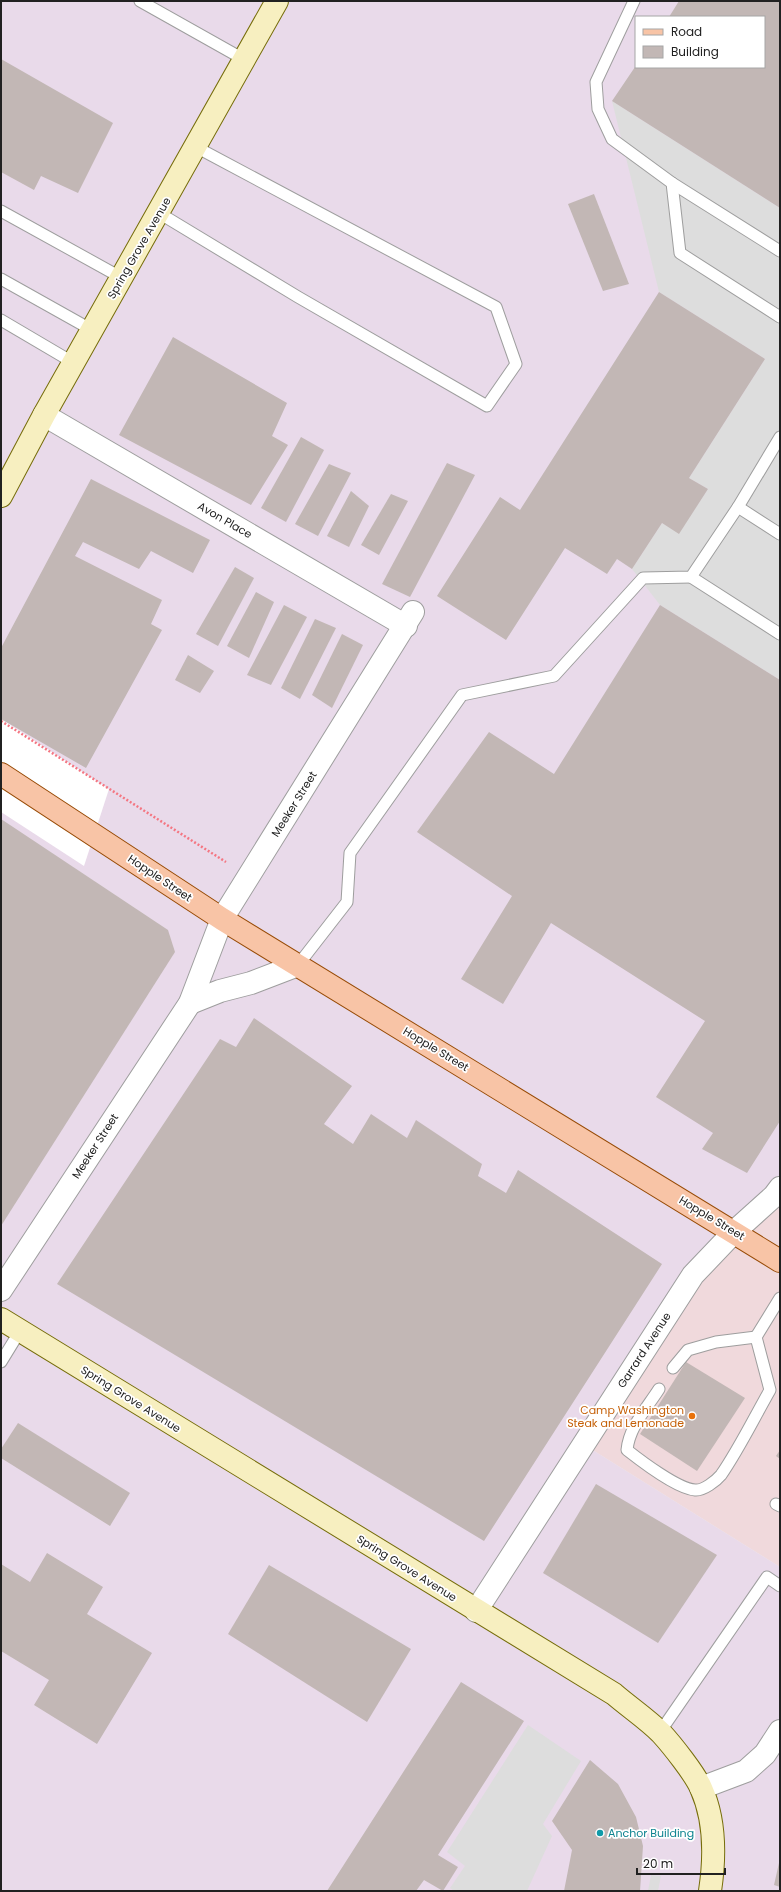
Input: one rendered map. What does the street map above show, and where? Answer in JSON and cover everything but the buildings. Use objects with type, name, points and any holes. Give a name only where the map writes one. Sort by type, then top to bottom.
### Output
[{"type":"main road","name":"Spring Grove Avenue","points":[[1,496],[44,415],[277,1]]},
{"type":"main road","name":"Hopple Street","points":[[1,774],[222,919],[780,1261]]},
{"type":"main road","name":"Spring Grove Avenue","points":[[1,1319],[476,1611],[614,1694],[660,1732],[677,1752],[701,1788],[711,1824],[714,1867],[710,1891]]},
{"type":"street","name":"Avon Place","points":[[44,415],[409,619]]},
{"type":"street","name":"Meeker Street","points":[[1,1290],[190,1003],[222,919],[409,619]]},
{"type":"street","points":[[190,1003],[220,991],[251,983],[298,965]]},
{"type":"street","name":"Garrard Avenue","points":[[476,1611],[692,1275],[734,1232],[774,1196],[780,1188]]},
{"type":"street","points":[[701,1788],[746,1771],[765,1754],[780,1731]]},
{"type":"lane","points":[[140,1],[245,60]]},
{"type":"lane","points":[[634,1],[596,82],[598,109],[612,139],[672,183],[780,251]]},
{"type":"lane","points":[[159,213],[298,297],[487,406],[516,364],[496,307],[196,147]]},
{"type":"lane","points":[[672,183],[680,253],[780,318]]},
{"type":"lane","points":[[1,211],[122,278]]},
{"type":"lane","points":[[1,279],[92,330]]},
{"type":"lane","points":[[1,320],[74,363]]},
{"type":"lane","points":[[691,577],[738,507],[780,437]]},
{"type":"lane","points":[[738,507],[780,534]]},
{"type":"lane","points":[[298,965],[346,902],[350,853],[462,695],[554,676],[643,578],[691,577],[780,634]]},
{"type":"lane","points":[[660,1389],[632,1430],[628,1438],[627,1450],[669,1478],[696,1490],[706,1487],[720,1476],[770,1390],[756,1337],[780,1298]]},
{"type":"lane","points":[[1,1362],[20,1331]]},
{"type":"lane","points":[[673,1368],[688,1350],[716,1342],[756,1337]]},
{"type":"lane","points":[[660,1732],[766,1577],[780,1586]]},
{"type":"path","points":[[1,721],[217,856]]},
{"type":"shaded area","points":[[1,1],[780,1],[780,1188],[734,1232],[583,1444],[780,1567],[780,1891],[1,1891]]},
{"type":"shaded area","points":[[612,101],[780,208],[780,680],[660,605],[632,569],[662,523],[679,533],[708,489],[689,478],[765,359],[659,292]]},
{"type":"shaded area","points":[[780,1188],[780,1567],[583,1444],[693,1275]]},
{"type":"shaded area","points":[[528,1725],[581,1761],[543,1824],[552,1836],[527,1891],[454,1891],[450,1888],[465,1866],[447,1852]]},
{"type":"shaded area","points":[[651,1875],[661,1876],[658,1891],[648,1891]]},
{"type":"pier","points":[[1,719],[109,789],[84,866],[1,812]]},
{"type":"place","name":"Camp Washington Steak and Lemonade","points":[[692,1416]]},
{"type":"place","name":"Anchor Building","points":[[600,1833]]}]
